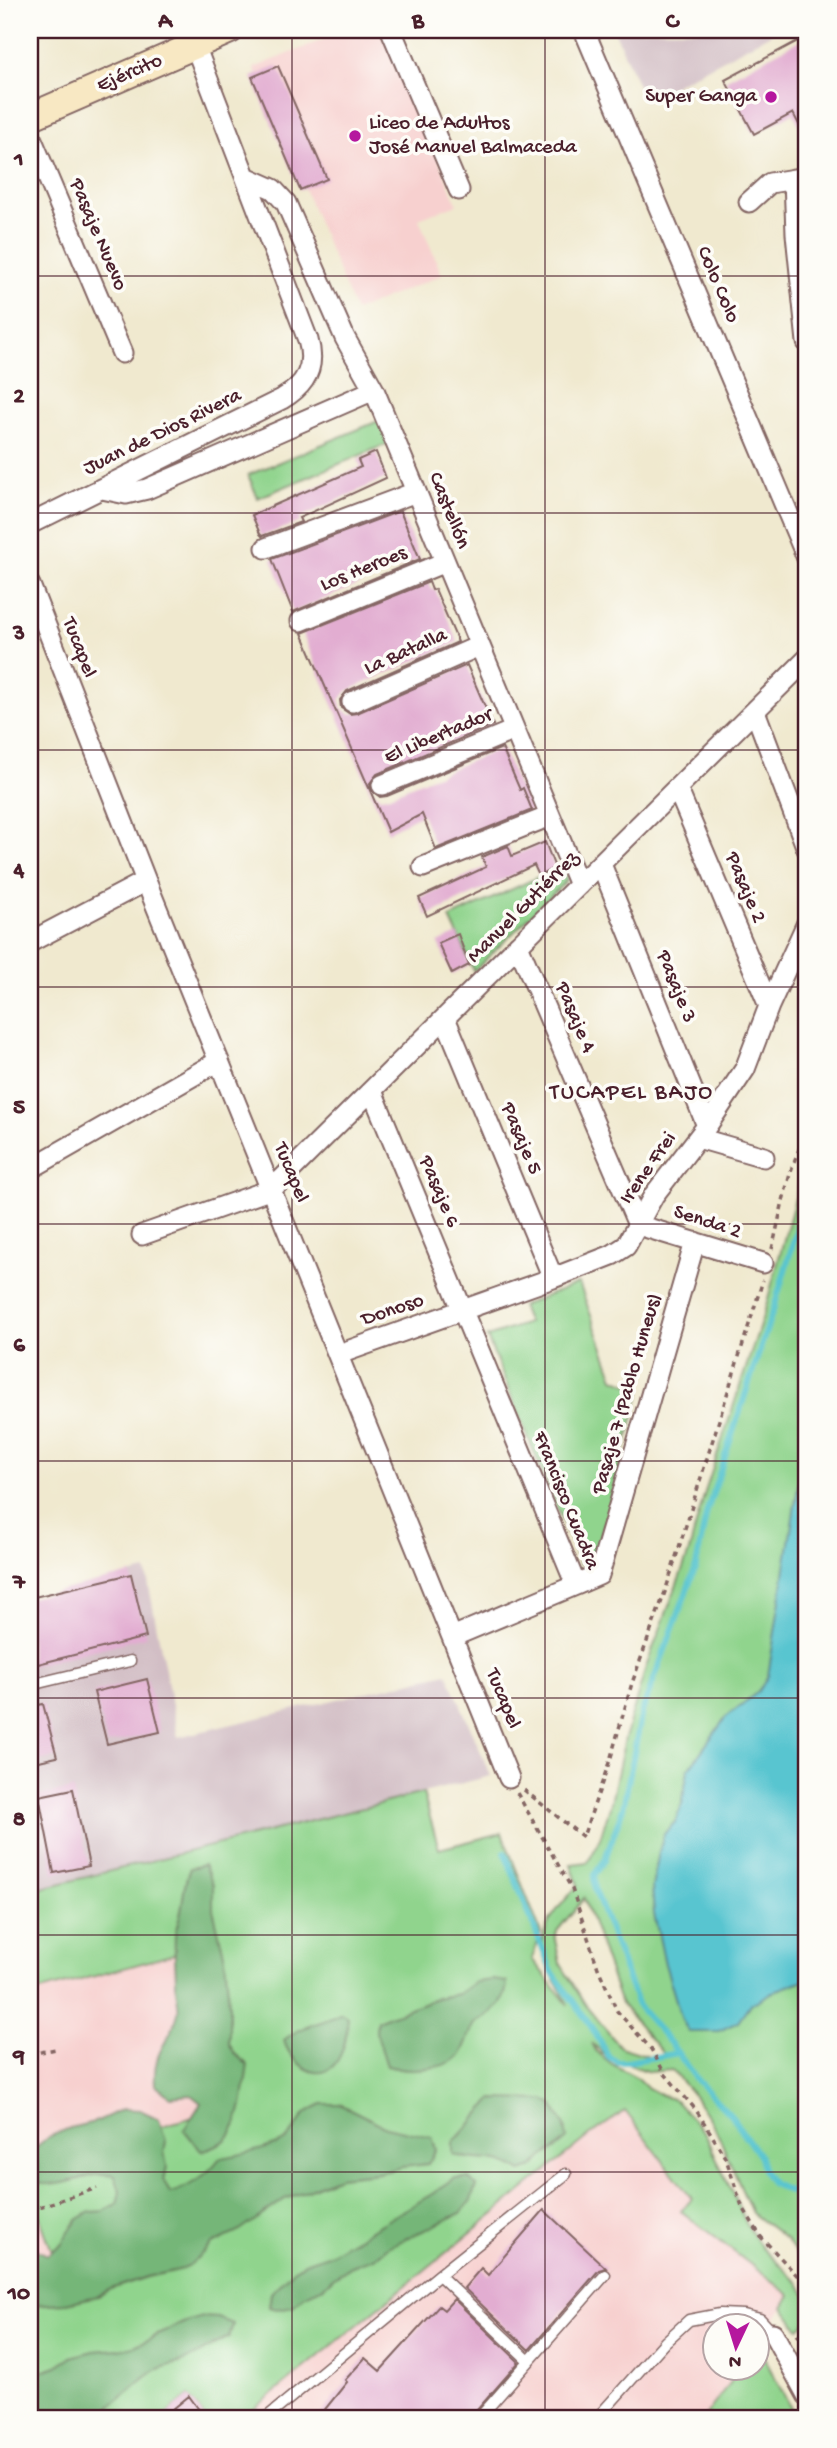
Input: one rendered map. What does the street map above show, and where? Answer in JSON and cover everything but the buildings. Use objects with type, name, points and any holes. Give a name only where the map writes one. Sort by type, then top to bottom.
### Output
[{"type":"main road","name":"Ejército","points":[[30,117],[192,38],[230,30]]},
{"type":"street","points":[[391,30],[459,190]]},
{"type":"street","name":"Colo Colo","points":[[584,30],[807,558]]},
{"type":"street","points":[[192,38],[246,177]]},
{"type":"street","name":"Pasaje Nuevo","points":[[30,135],[122,354]]},
{"type":"street","name":"Juan de Dios Rivera","points":[[30,524],[282,399],[299,387],[309,374],[312,359],[308,340],[246,177]]},
{"type":"street","name":"Castellón","points":[[246,177],[273,189],[286,203],[345,338],[374,390],[579,885]]},
{"type":"street","points":[[749,202],[770,183],[801,178],[796,234],[807,342]]},
{"type":"street","points":[[102,489],[126,494],[147,489],[374,390]]},
{"type":"street","points":[[266,548],[416,492]]},
{"type":"street","name":"Los Heroes","points":[[301,621],[444,562]]},
{"type":"street","name":"Tucapel","points":[[30,586],[146,881],[509,1778]]},
{"type":"street","name":"La Batalla","points":[[352,702],[479,646]]},
{"type":"street","name":"Manuel Gutiérrez","points":[[272,1189],[807,659]]},
{"type":"street","points":[[754,712],[807,849]]},
{"type":"street","name":"El Libertador","points":[[382,785],[514,730]]},
{"type":"street","name":"Pasaje 2","points":[[677,788],[769,1006]]},
{"type":"street","points":[[423,867],[550,816]]},
{"type":"street","name":"Pasaje 3","points":[[601,864],[703,1132]]},
{"type":"street","points":[[30,942],[146,881]]},
{"type":"street","name":"Irene Frei","points":[[463,1311],[621,1250],[632,1238],[654,1195],[703,1132],[745,1069],[769,1006],[807,923]]},
{"type":"street","name":"Pasaje 4","points":[[518,945],[638,1225]]},
{"type":"street","name":"Pasaje 5","points":[[445,1018],[553,1278]]},
{"type":"street","points":[[30,1169],[219,1062]]},
{"type":"street","name":"Pasaje 6","points":[[372,1091],[463,1311]]},
{"type":"street","points":[[703,1132],[764,1157]]},
{"type":"street","points":[[142,1235],[272,1189]]},
{"type":"street","name":"Senda 2","points":[[638,1225],[766,1263]]},
{"type":"street","name":"Pasaje 7 (Pablo Huneus)","points":[[576,1585],[599,1575],[695,1242]]},
{"type":"street","name":"Donoso","points":[[338,1354],[463,1311]]},
{"type":"street","name":"Francisco Cuadra","points":[[452,1637],[576,1585],[463,1311]]},
{"type":"street","points":[[773,2333],[807,2395]]},
{"type":"lane","points":[[30,1685],[130,1661]]},
{"type":"lane","points":[[266,2418],[566,2174]]},
{"type":"lane","points":[[439,2275],[530,2361]]},
{"type":"lane","points":[[479,2418],[605,2275]]},
{"type":"lane","points":[[597,2418],[665,2342],[689,2320],[720,2314],[744,2315],[760,2319],[773,2333]]},
{"type":"path","points":[[509,1778],[583,1837],[611,1757],[632,1683],[665,1592],[766,1263],[789,1176],[807,1133]]},
{"type":"path","points":[[509,1778],[572,1889],[598,1968],[617,2011],[651,2049],[665,2074],[696,2110],[726,2159],[743,2206],[761,2237],[807,2286]]},
{"type":"path","points":[[30,2054],[56,2049]]},
{"type":"path","points":[[30,2210],[97,2188]]},
{"type":"shaded area","name":"Liceo de Adultos José Manuel Balmaceda","points":[[347,30],[384,30],[457,204],[419,219],[442,275],[355,311],[254,68]]},
{"type":"shaded area","points":[[614,30],[778,30],[645,101]]},
{"type":"shaded area","points":[[146,1571],[178,1737],[447,1673],[491,1776],[30,1891],[30,1598]]},
{"type":"shaded area","points":[[200,1947],[208,2112],[30,2164],[30,1994]]},
{"type":"shaded area","points":[[625,2111],[692,2199],[682,2211],[791,2296],[770,2326],[770,2312],[700,2312],[700,2382],[730,2382],[704,2418],[243,2418],[593,2133]]},
{"type":"shaded area","points":[[30,2191],[62,2276],[30,2285]]},
{"type":"green space","points":[[383,419],[392,442],[258,498],[248,475]]},
{"type":"green space","points":[[560,867],[567,880],[474,971],[450,918]]},
{"type":"green space","points":[[807,1150],[807,2270],[787,2240],[752,2213],[715,2128],[694,2096],[672,2070],[649,2072],[606,2056],[592,2043],[596,2051],[612,2064],[638,2078],[648,2088],[675,2100],[705,2133],[747,2225],[762,2248],[799,2283],[807,2298],[807,2321],[799,2328],[783,2307],[790,2295],[681,2211],[692,2199],[625,2111],[593,2133],[243,2418],[205,2418],[189,2396],[162,2418],[55,2418],[52,2413],[41,2418],[30,2418],[30,2286],[61,2276],[30,2191],[30,2164],[207,2113],[200,1947],[30,1994],[30,1891],[423,1793],[439,1849],[502,1833],[541,1933],[532,1959],[568,2005],[546,1962],[544,1936],[558,1908],[578,1885],[571,1864],[588,1862],[598,1844],[646,1667],[688,1555],[704,1495],[764,1313],[802,1173],[800,1163]],"holes":[[[584,1898],[621,2004],[665,2056],[649,2056],[620,2047],[585,2004],[560,1963],[555,1940],[557,1931]]]},
{"type":"green space","points":[[579,1283],[614,1378],[641,1390],[595,1557],[580,1564],[487,1337],[528,1323],[521,1306]]},
{"type":"green space","points":[[204,1865],[213,1885],[213,1909],[225,1958],[229,2043],[235,2054],[248,2065],[242,2105],[233,2130],[226,2140],[201,2151],[184,2130],[201,2103],[191,2095],[170,2097],[155,2085],[155,2073],[156,2062],[175,2023],[179,2007],[175,1937],[186,1878],[190,1868]]},
{"type":"green space","points":[[475,1982],[507,1982],[501,2003],[475,2024],[461,2054],[455,2060],[426,2068],[387,2066],[376,2032],[377,2021],[436,1998],[458,1994]]},
{"type":"green space","points":[[341,2013],[348,2017],[348,2023],[345,2042],[334,2065],[319,2072],[311,2071],[297,2062],[284,2040],[298,2030]]},
{"type":"green space","points":[[493,2099],[544,2100],[553,2105],[565,2126],[567,2139],[534,2166],[521,2172],[503,2162],[453,2154],[453,2143]]},
{"type":"green space","points":[[322,2104],[340,2104],[386,2127],[432,2137],[436,2150],[428,2164],[339,2177],[285,2199],[240,2231],[212,2244],[190,2265],[179,2270],[147,2277],[98,2296],[66,2303],[30,2305],[30,2240],[37,2250],[47,2255],[61,2244],[77,2220],[90,2212],[104,2211],[117,2204],[120,2192],[115,2175],[94,2175],[50,2185],[30,2178],[30,2152],[48,2137],[98,2121],[123,2109],[140,2110],[159,2119],[166,2141],[164,2152],[167,2166],[164,2181],[170,2193],[198,2180],[220,2158],[256,2151],[283,2141],[293,2132],[304,2115]]},
{"type":"green space","points":[[455,2178],[468,2178],[476,2186],[471,2200],[461,2213],[388,2247],[376,2257],[352,2266],[324,2287],[305,2295],[293,2306],[277,2309],[269,2307],[271,2293],[294,2269],[328,2255]]},
{"type":"green space","points":[[203,2317],[218,2318],[233,2324],[229,2337],[192,2358],[156,2370],[99,2414],[75,2418],[65,2411],[42,2412],[30,2408],[30,2378],[36,2373],[57,2366],[71,2357],[93,2351],[130,2348],[183,2323]]},
{"type":"green space","points":[[770,2369],[796,2418],[704,2418],[730,2382],[770,2382]]},
{"type":"water","points":[[807,1429],[807,1979],[777,1990],[750,2005],[738,2022],[717,2032],[689,2032],[682,2020],[665,1964],[654,1914],[652,1887],[664,1834],[675,1822],[682,1804],[688,1770],[726,1717],[759,1691],[768,1676]]},
{"type":"waterway","points":[[807,1184],[776,1301],[707,1511],[696,1566],[642,1712],[623,1808],[605,1859],[594,1876],[595,1890],[638,2006],[672,2045],[697,2080],[731,2116],[760,2157],[764,2172],[772,2184],[794,2193],[807,2215]]},
{"type":"waterway","points":[[505,1853],[551,1970],[609,2057],[618,2062],[627,2062],[678,2053]]},
{"type":"place","name":"Super Ganga","points":[[771,97]]},
{"type":"place","name":"Liceo de Adultos José Manuel Balmaceda","points":[[355,136]]},
{"type":"district","name":"TUCAPEL BAJO","points":[[632,1093]]}]
